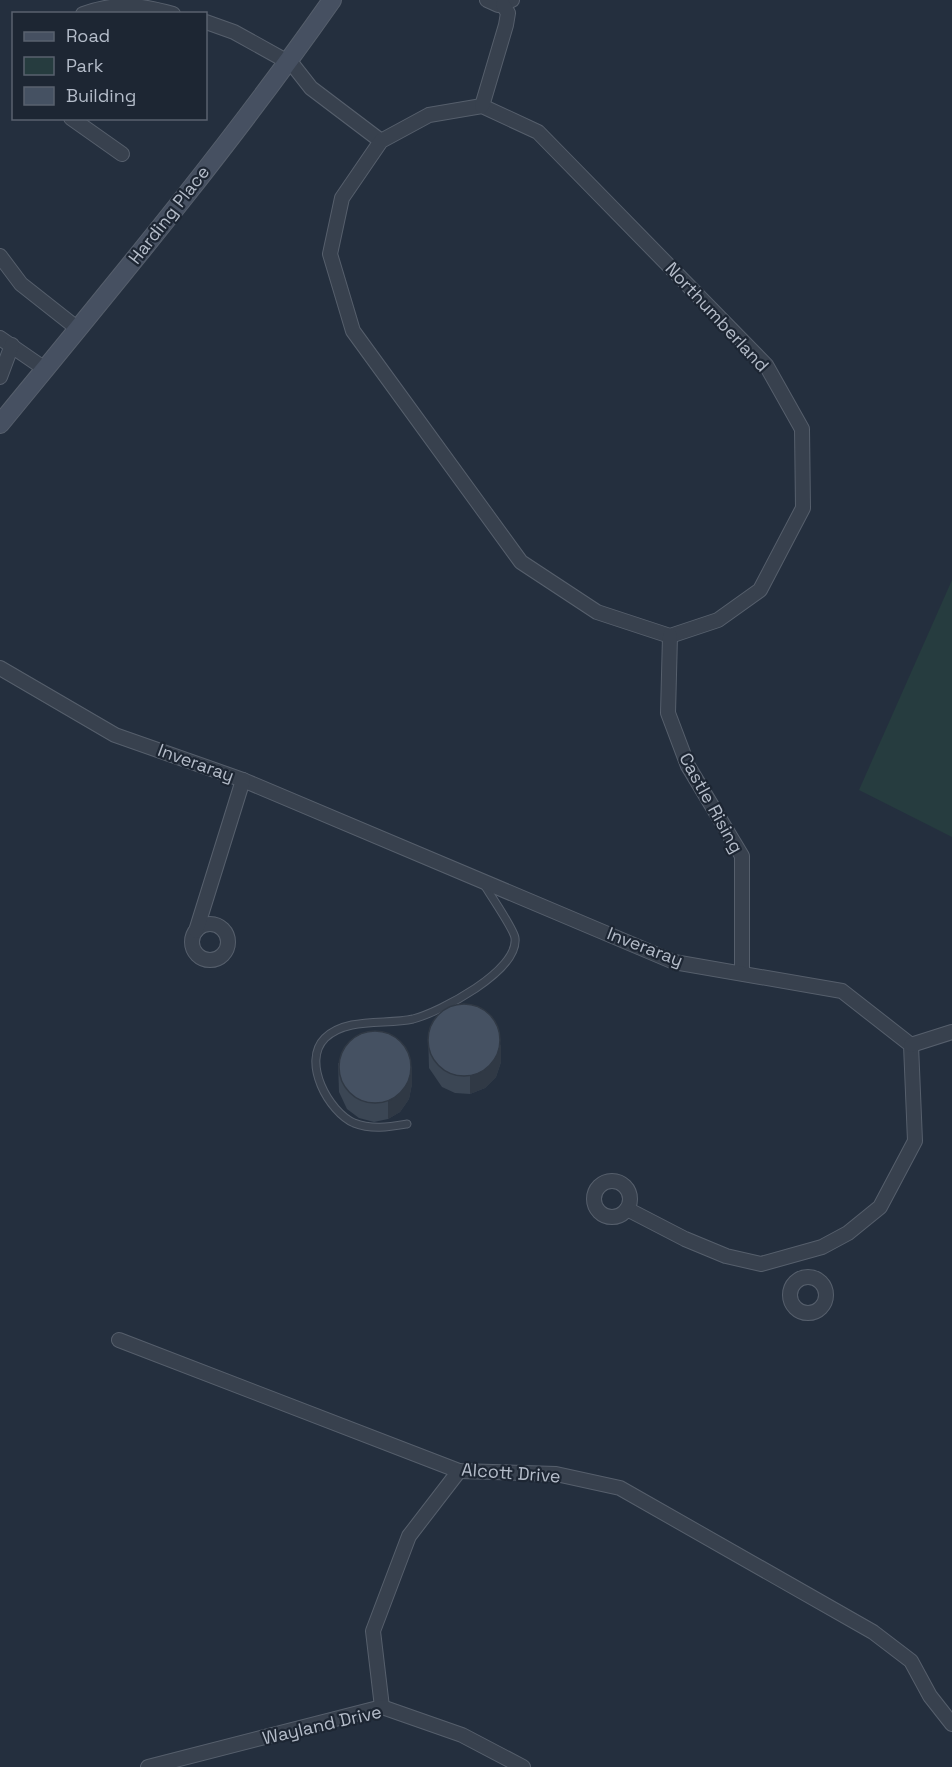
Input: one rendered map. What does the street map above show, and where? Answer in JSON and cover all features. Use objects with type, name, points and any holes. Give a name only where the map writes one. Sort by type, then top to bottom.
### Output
[{"type":"main road","name":"Harding Place","points":[[0,424],[78,329],[289,61],[332,0]]},
{"type":"street","points":[[487,0],[507,2],[507,13],[506,25],[482,106],[429,115],[381,141],[342,198],[330,254],[353,332],[521,562],[597,612],[670,636]]},
{"type":"street","points":[[90,12],[118,4],[145,6],[165,12]]},
{"type":"street","points":[[207,22],[234,32],[289,61],[311,88],[381,141]]},
{"type":"street","name":"Northumberland","points":[[482,106],[538,132],[766,365],[802,429],[803,508],[760,590],[718,621],[670,636]]},
{"type":"street","points":[[74,120],[122,154]]},
{"type":"street","points":[[0,256],[21,284],[78,329]]},
{"type":"street","points":[[0,377],[6,342],[45,369]]},
{"type":"street","name":"Castle Rising","points":[[670,636],[668,713],[688,766],[742,856],[742,973]]},
{"type":"street","name":"Inveraray","points":[[0,668],[115,735],[243,780],[674,962],[842,991],[911,1045]]},
{"type":"street","points":[[196,931],[243,780]]},
{"type":"street","points":[[627,1209],[685,1239],[726,1256],[761,1264],[822,1247],[848,1233],[880,1207],[915,1141],[911,1045],[952,1032]]},
{"type":"street","points":[[797,1254],[803,1278]]},
{"type":"street","name":"Alcott Drive","points":[[119,1340],[459,1471],[556,1474],[620,1488],[873,1632],[911,1661],[930,1696],[952,1724]]},
{"type":"street","points":[[382,1707],[373,1631],[409,1536],[459,1471]]},
{"type":"street","name":"Wayland Drive","points":[[148,1767],[382,1707],[462,1735],[523,1767]]},
{"type":"lane","points":[[407,1124],[380,1128],[367,1127],[341,1115],[321,1086],[316,1063],[319,1050],[324,1039],[335,1032],[365,1023],[413,1019],[434,1010],[476,988],[504,966],[514,949],[515,936],[481,880]]},
{"type":"green space","points":[[952,580],[952,837],[859,790]]},
{"type":"building","points":[[471,1004],[490,1014],[498,1026],[500,1040],[498,1054],[490,1066],[478,1074],[457,1076],[438,1066],[430,1054],[428,1033],[438,1014],[450,1006]]},
{"type":"building","points":[[382,1031],[401,1041],[409,1053],[411,1067],[409,1081],[401,1093],[389,1101],[368,1103],[349,1093],[341,1081],[339,1060],[349,1041],[361,1033]]}]
